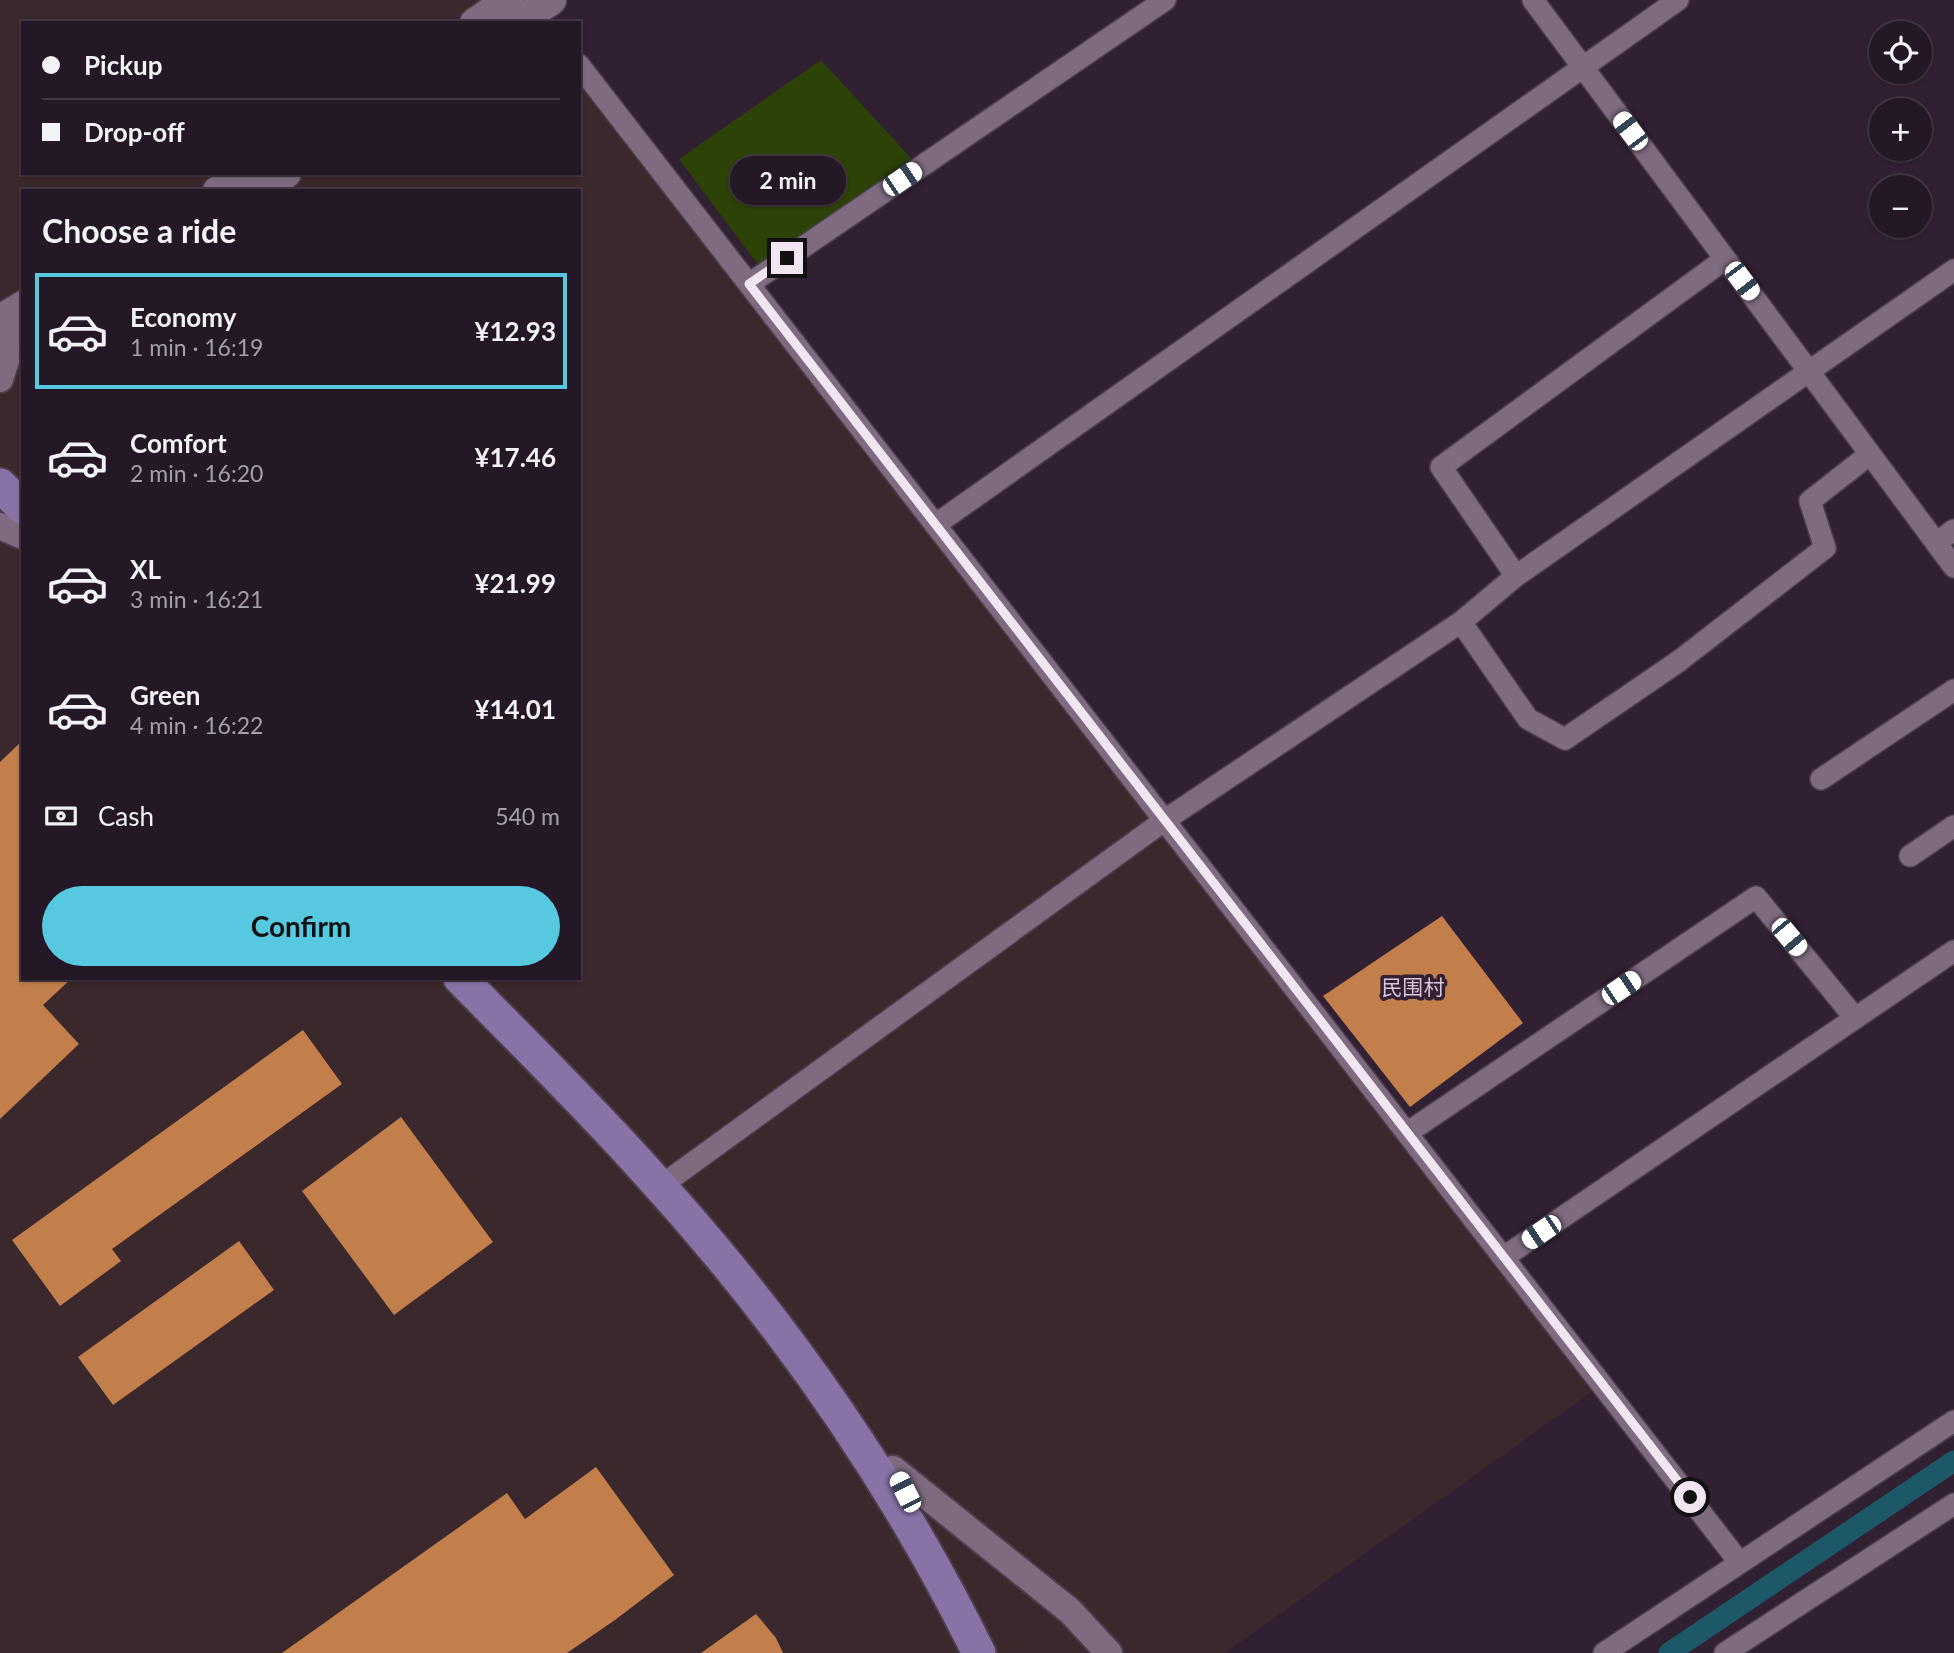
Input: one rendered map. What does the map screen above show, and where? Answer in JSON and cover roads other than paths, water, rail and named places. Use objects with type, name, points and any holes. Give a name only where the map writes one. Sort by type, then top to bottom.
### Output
[{"type":"main road","points":[[478,21],[508,0]]},
{"type":"main road","points":[[221,189],[244,175]]},
{"type":"main road","points":[[260,189],[283,175]]},
{"type":"main road","points":[[5,494],[21,530]]},
{"type":"main road","points":[[462,980],[648,1173],[732,1270],[791,1346],[884,1480],[923,1546],[979,1653]]},
{"type":"main road","points":[[485,980],[698,1202],[827,1369],[893,1469],[988,1653]]},
{"type":"street","points":[[749,284],[1166,0]]},
{"type":"street","points":[[1533,0],[1954,567]]},
{"type":"street","points":[[935,524],[1678,0]]},
{"type":"street","points":[[581,68],[1740,1563]]},
{"type":"street","points":[[1516,576],[1441,467],[1725,259]]},
{"type":"street","points":[[673,1177],[1165,820],[1461,622],[1516,576],[1954,270]]},
{"type":"street","points":[[0,379],[13,327]]},
{"type":"street","points":[[1461,622],[1528,719],[1565,739],[1679,661],[1825,548],[1811,500],[1870,454]]},
{"type":"street","points":[[0,526],[21,533]]},
{"type":"street","points":[[1936,543],[1954,530]]},
{"type":"street","points":[[1822,779],[1954,690]]},
{"type":"street","points":[[1910,856],[1954,826]]},
{"type":"street","points":[[1407,1133],[1756,897],[1855,1018]]},
{"type":"street","points":[[1504,1257],[1954,951]]},
{"type":"street","points":[[1604,1653],[1954,1421]]},
{"type":"street","points":[[893,1469],[1070,1611],[1109,1653]]},
{"type":"street","points":[[1725,1653],[1954,1504]]},
{"type":"waterway","points":[[1669,1653],[1954,1461]]},
{"type":"district","name":"民围村","points":[[1413,986]]}]
